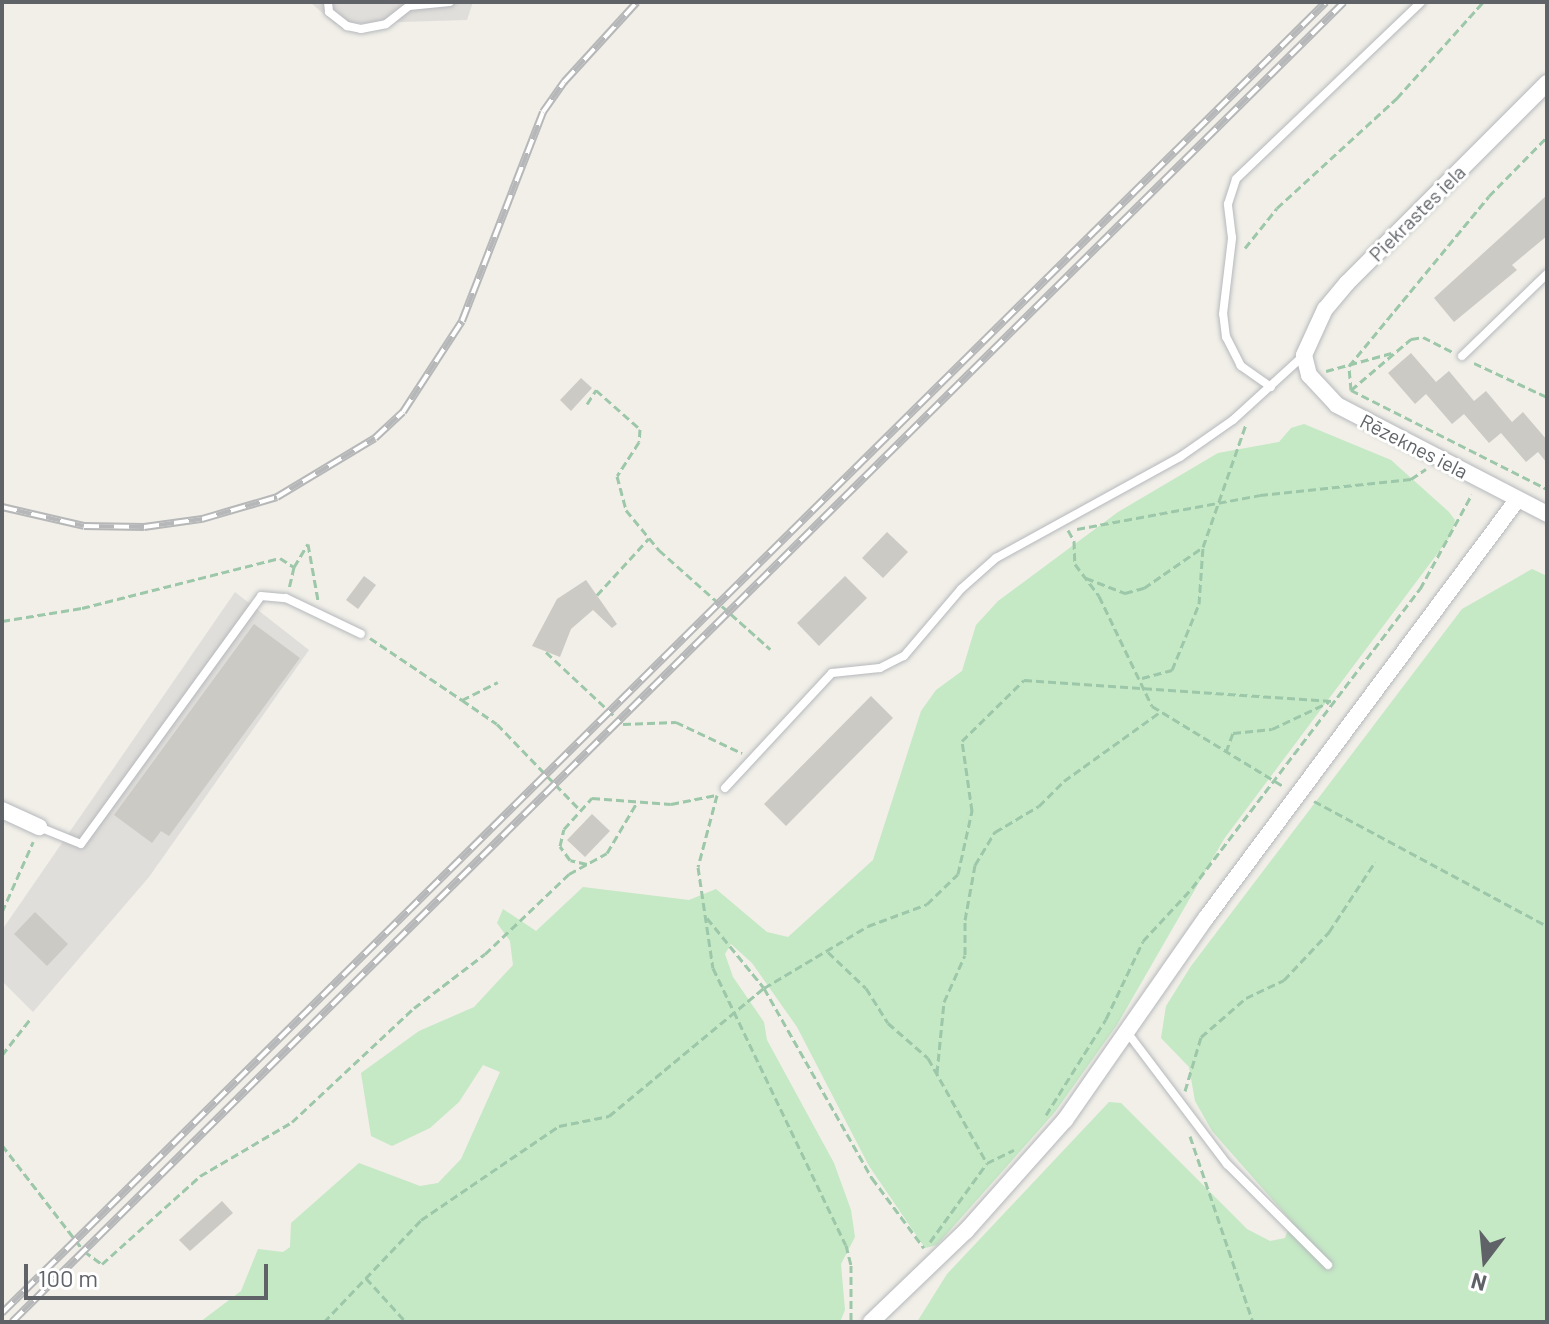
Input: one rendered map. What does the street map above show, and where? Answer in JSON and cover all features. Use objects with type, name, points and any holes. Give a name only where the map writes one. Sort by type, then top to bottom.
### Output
[{"type":"street","name":"Piekrastes iela","points":[[1304,355],[1319,319],[1347,283],[1547,83]]},
{"type":"street","name":"Rēzeknes iela","points":[[1304,355],[1309,375],[1337,405],[1547,514]]},
{"type":"street","points":[[871,1322],[889,1314],[1017,1177],[1517,500]]},
{"type":"street","points":[[2,810],[39,827]]},
{"type":"lane","points":[[328,2],[338,19],[361,29],[386,24],[409,3],[450,2]]},
{"type":"lane","points":[[1271,387],[1241,366],[1226,337],[1223,314],[1232,264],[1228,204],[1236,179],[1421,2]]},
{"type":"lane","points":[[1462,356],[1547,274]]},
{"type":"lane","points":[[725,788],[832,673],[880,668],[904,656],[961,589],[996,558],[1180,457],[1253,403],[1304,355]]},
{"type":"lane","points":[[39,827],[81,844],[261,596],[286,598],[361,634]]},
{"type":"lane","points":[[1127,1032],[1181,1107],[1279,1221],[1328,1265]]},
{"type":"path","points":[[1232,264],[1277,208],[1374,122],[1483,2]]},
{"type":"path","points":[[1351,390],[1351,364],[1489,196],[1547,137]]},
{"type":"path","points":[[1351,390],[1411,339],[1423,337],[1547,397]]},
{"type":"path","points":[[1309,375],[1395,352]]},
{"type":"path","points":[[587,404],[596,390],[640,429],[639,442],[617,479],[625,492],[626,510],[649,538],[770,649]]},
{"type":"path","points":[[1351,390],[1547,489]]},
{"type":"path","points":[[1141,678],[1172,670],[1199,604],[1203,547],[1253,403]]},
{"type":"path","points":[[1068,530],[1219,503],[1411,479],[1441,459]]},
{"type":"path","points":[[1038,1124],[1106,1019],[1143,941],[1192,888],[1272,778],[1420,589],[1480,480]]},
{"type":"path","points":[[1063,521],[1074,541],[1075,564],[1086,578],[1160,712],[1226,754],[1248,760],[1301,796],[1547,926]]},
{"type":"path","points":[[597,595],[649,538]]},
{"type":"path","points":[[286,598],[294,567],[308,544],[324,617]]},
{"type":"path","points":[[1086,578],[1125,593],[1144,588],[1203,547]]},
{"type":"path","points":[[2,621],[82,608],[280,558],[294,567]]},
{"type":"path","points":[[361,634],[497,724],[578,808]]},
{"type":"path","points":[[546,652],[623,724],[676,722],[752,758]]},
{"type":"path","points":[[324,1322],[421,1220],[559,1126],[609,1116],[764,988],[868,926],[927,904],[958,874],[972,811],[962,741],[1024,680],[1148,691],[1332,701]]},
{"type":"path","points":[[462,700],[498,682]]},
{"type":"path","points":[[1226,754],[1233,733],[1272,729],[1332,701]]},
{"type":"path","points":[[937,1073],[944,1002],[965,955],[965,920],[975,865],[995,832],[1039,806],[1064,781],[1160,712]]},
{"type":"path","points":[[587,864],[570,860],[560,846],[578,808],[592,798],[636,804],[671,804],[717,795],[725,788]]},
{"type":"path","points":[[717,795],[698,867],[713,968],[731,1013],[846,1245],[851,1322]]},
{"type":"path","points":[[2,1145],[84,1251],[102,1264],[200,1176],[292,1122],[414,1008],[485,954],[569,874],[607,853],[636,804]]},
{"type":"path","points":[[2,912],[39,827]]},
{"type":"path","points":[[1181,1107],[1201,1037],[1246,998],[1284,980],[1329,932],[1375,862]]},
{"type":"path","points":[[707,918],[764,988],[872,1178],[926,1249],[987,1163],[1022,1142]]},
{"type":"path","points":[[827,951],[866,988],[888,1023],[928,1058],[987,1163]]},
{"type":"path","points":[[2,1055],[31,1018]]},
{"type":"path","points":[[1189,1134],[1253,1322]]},
{"type":"path","points":[[367,1277],[406,1322]]},
{"type":"shaded area","points":[[310,2],[473,2],[467,20],[335,24]]},
{"type":"shaded area","points":[[235,592],[309,650],[149,877],[33,1012],[2,981],[2,930]]},
{"type":"green space","points":[[1304,424],[1391,460],[1449,512],[1455,520],[1452,534],[1224,839],[1117,1025],[1055,1112],[937,1245],[925,1248],[869,1166],[797,1027],[752,963],[731,944],[725,954],[733,977],[764,1022],[767,1040],[834,1163],[851,1210],[855,1237],[841,1264],[845,1310],[840,1322],[200,1322],[241,1291],[258,1249],[283,1252],[290,1247],[291,1223],[359,1163],[420,1186],[438,1183],[461,1159],[500,1072],[483,1065],[459,1102],[430,1128],[392,1146],[371,1136],[361,1073],[419,1031],[474,1007],[513,965],[510,941],[497,923],[503,909],[536,931],[583,887],[689,900],[716,889],[767,932],[788,937],[873,860],[921,711],[936,690],[962,671],[976,625],[998,601],[1118,512],[1218,453],[1279,442],[1291,428]]},
{"type":"green space","points":[[1532,569],[1547,576],[1547,1322],[917,1322],[947,1274],[1109,1102],[1121,1103],[1247,1229],[1270,1241],[1285,1238],[1291,1221],[1212,1131],[1195,1101],[1189,1067],[1161,1038],[1166,1006],[1191,966],[1462,609]]},
{"type":"building","points":[[1547,195],[1547,236],[1512,265],[1517,270],[1454,322],[1434,298]]},
{"type":"building","points":[[1411,353],[1436,382],[1449,371],[1474,401],[1486,391],[1512,422],[1523,412],[1547,440],[1547,463],[1538,452],[1526,462],[1501,433],[1489,443],[1464,414],[1452,424],[1426,394],[1415,404],[1388,373]]},
{"type":"building","points":[[581,378],[592,388],[571,411],[560,400]]},
{"type":"building","points":[[887,532],[908,552],[883,578],[862,558]]},
{"type":"building","points":[[364,576],[376,585],[358,609],[346,600]]},
{"type":"building","points":[[845,576],[867,598],[819,646],[797,623]]},
{"type":"building","points":[[586,580],[617,624],[612,628],[593,610],[571,629],[560,657],[532,646],[557,599]]},
{"type":"building","points":[[254,624],[300,658],[169,836],[161,831],[152,843],[114,815]]},
{"type":"building","points":[[871,696],[893,718],[786,826],[764,804]]},
{"type":"building","points":[[592,814],[610,831],[585,857],[567,840]]},
{"type":"building","points":[[35,912],[68,944],[47,966],[14,934]]},
{"type":"building","points":[[222,1201],[233,1213],[190,1251],[179,1240]]},
{"type":"railway","points":[[2,507],[84,526],[144,527],[202,519],[277,497],[375,438],[403,412],[462,321],[543,112],[564,82],[637,2]]},
{"type":"railway","points":[[2,1313],[1326,2]]},
{"type":"railway","points":[[12,1322],[1344,2]]}]
